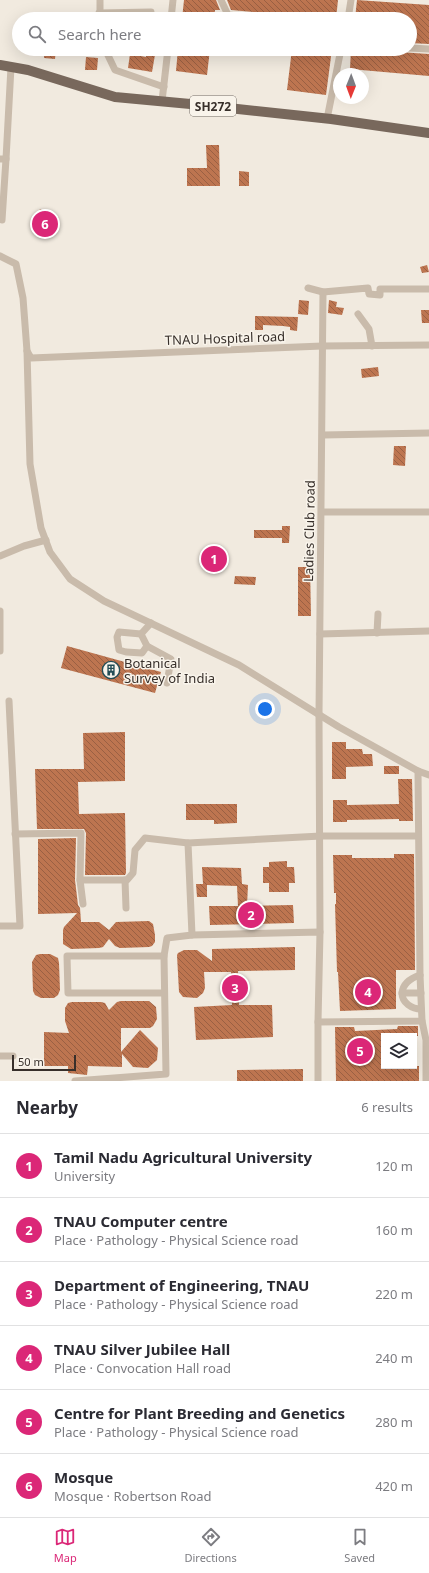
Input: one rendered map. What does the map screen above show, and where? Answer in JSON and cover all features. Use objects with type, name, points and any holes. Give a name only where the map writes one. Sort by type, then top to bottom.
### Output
[{"type":"main road","name":"SH272","points":[[0,65],[28,70],[115,97],[327,119],[429,133]]},
{"type":"street","points":[[100,0],[100,12]]},
{"type":"street","points":[[172,12],[173,0]]},
{"type":"street","points":[[221,0],[227,12]]},
{"type":"street","points":[[349,12],[351,0]]},
{"type":"street","points":[[417,49],[429,50]]},
{"type":"street","points":[[109,56],[116,70],[164,87]]},
{"type":"street","points":[[162,102],[167,56]]},
{"type":"street","points":[[327,119],[340,56]]},
{"type":"street","points":[[2,220],[3,159],[11,67]]},
{"type":"street","points":[[0,256],[16,264],[22,298],[27,351],[30,464],[41,528],[50,552],[70,579],[104,600],[239,665],[319,715],[418,771],[429,775]]},
{"type":"street","points":[[308,288],[323,292],[368,288],[369,294],[380,295],[380,289],[429,289]]},
{"type":"street","name":"Ladies Club road","points":[[318,1081],[321,836],[319,715],[323,435],[323,292]]},
{"type":"street","points":[[358,314],[369,329],[372,346]]},
{"type":"street","name":"TNAU Hospital road","points":[[27,351],[31,358],[322,346],[429,345]]},
{"type":"street","points":[[323,435],[429,433]]},
{"type":"street","points":[[322,512],[429,512]]},
{"type":"street","points":[[0,556],[24,546],[46,540]]},
{"type":"street","points":[[0,611],[0,651]]},
{"type":"street","points":[[377,633],[378,614]]},
{"type":"street","points":[[141,634],[151,623]]},
{"type":"street","points":[[141,634],[119,632],[117,637],[120,650],[142,653],[147,646]]},
{"type":"street","points":[[320,634],[429,632]]},
{"type":"street","points":[[141,634],[147,646],[171,659],[167,683]]},
{"type":"street","points":[[0,926],[20,926],[9,701]]},
{"type":"street","points":[[418,771],[420,975],[422,1021],[427,1040],[426,1081]]},
{"type":"street","points":[[15,834],[81,833],[80,880],[82,904]]},
{"type":"street","points":[[80,880],[127,880],[133,872],[135,850],[145,838],[188,843],[321,836],[418,836]]},
{"type":"street","points":[[188,843],[192,935]]},
{"type":"street","points":[[125,880],[126,908]]},
{"type":"street","points":[[74,1081],[166,1078],[164,956],[167,938],[192,935],[320,932]]},
{"type":"street","points":[[164,956],[67,956],[68,993],[164,993]]},
{"type":"street","points":[[420,975],[406,982],[402,993],[403,1000],[412,1008],[421,1009]]},
{"type":"street","points":[[402,993],[421,993]]},
{"type":"street","points":[[318,1022],[422,1021]]},
{"type":"street","points":[[0,1056],[13,1056]]},
{"type":"building","points":[[184,0],[216,0],[220,10],[215,10],[215,12],[183,12]]},
{"type":"building","points":[[227,0],[338,0],[337,12],[254,12],[231,10]]},
{"type":"building","points":[[357,0],[429,5],[429,44],[417,43],[417,12],[356,12]]},
{"type":"building","points":[[417,53],[429,54],[429,76],[369,71],[369,68],[350,68],[351,56],[417,56]]},
{"type":"building","points":[[44,56],[55,56],[55,59],[44,58]]},
{"type":"building","points":[[130,56],[155,56],[152,72],[128,68]]},
{"type":"building","points":[[177,56],[209,56],[207,75],[176,71]]},
{"type":"building","points":[[291,56],[331,56],[326,95],[287,90]]},
{"type":"building","points":[[86,57],[98,58],[97,70],[85,70]]},
{"type":"building","points":[[206,145],[219,145],[220,186],[187,186],[187,168],[207,168]]},
{"type":"building","points":[[239,171],[249,172],[249,186],[239,186]]},
{"type":"building","points":[[40,209],[59,218],[51,236],[32,228]]},
{"type":"building","points":[[427,265],[429,272],[422,273],[420,267]]},
{"type":"building","points":[[299,300],[309,301],[308,315],[298,314]]},
{"type":"building","points":[[329,300],[337,302],[336,307],[344,308],[342,315],[328,313]]},
{"type":"building","points":[[421,310],[429,310],[429,323],[422,323]]},
{"type":"building","points":[[255,316],[298,317],[297,331],[290,330],[290,327],[263,325],[263,330],[255,330]]},
{"type":"building","points":[[378,367],[379,376],[362,378],[361,369]]},
{"type":"building","points":[[394,446],[406,446],[405,466],[393,465]]},
{"type":"building","points":[[282,526],[290,526],[289,543],[282,543],[282,538],[254,538],[254,530],[282,530]]},
{"type":"building","points":[[298,567],[310,567],[311,616],[298,616]]},
{"type":"building","points":[[235,576],[256,577],[255,585],[234,584]]},
{"type":"building","name":"Botanical Survey of India","points":[[67,646],[161,672],[155,693],[61,668]]},
{"type":"building","points":[[125,732],[125,781],[78,782],[79,814],[125,813],[126,873],[125,875],[85,875],[86,833],[84,829],[37,829],[35,769],[84,769],[83,733]]},
{"type":"building","points":[[332,742],[346,742],[346,749],[362,749],[363,754],[372,754],[373,766],[346,767],[346,779],[332,779]]},
{"type":"building","points":[[384,766],[399,766],[399,774],[384,774]]},
{"type":"building","points":[[398,779],[412,779],[413,821],[399,821],[399,819],[347,820],[347,822],[333,822],[333,800],[347,800],[347,805],[399,804]]},
{"type":"building","points":[[186,804],[237,804],[237,823],[214,824],[214,820],[186,820]]},
{"type":"building","points":[[76,838],[75,880],[81,922],[99,922],[109,930],[116,922],[149,921],[153,924],[155,935],[155,942],[152,946],[120,948],[115,946],[109,939],[103,947],[71,949],[63,944],[63,930],[77,913],[38,914],[38,839]]},
{"type":"building","points":[[394,854],[414,854],[415,970],[396,970],[396,1009],[340,1011],[337,972],[336,893],[334,893],[333,855],[352,855],[352,858],[394,858]]},
{"type":"building","points":[[287,861],[287,867],[294,867],[295,883],[289,883],[289,892],[269,892],[269,883],[263,883],[263,867],[269,867],[269,862]]},
{"type":"building","points":[[202,867],[241,868],[242,884],[248,885],[247,906],[293,905],[294,923],[210,925],[209,906],[238,906],[237,886],[207,885],[207,897],[197,897],[196,884],[203,884]]},
{"type":"building","points":[[295,947],[295,970],[238,971],[239,1005],[272,1005],[273,1037],[196,1040],[194,1007],[232,1005],[231,972],[204,972],[205,988],[203,993],[197,998],[183,997],[179,992],[178,953],[184,950],[197,950],[212,961],[212,949]]},
{"type":"building","points":[[50,954],[58,958],[60,990],[58,995],[54,998],[41,998],[35,995],[33,991],[32,962],[36,955]]},
{"type":"building","points":[[149,1001],[156,1007],[157,1019],[150,1028],[121,1028],[121,1052],[140,1030],[158,1048],[157,1060],[148,1068],[133,1067],[122,1054],[122,1067],[88,1066],[87,1075],[68,1073],[68,1066],[44,1066],[44,1032],[69,1033],[65,1021],[65,1008],[68,1003],[101,1002],[105,1003],[109,1010],[117,1002]]},
{"type":"building","points":[[398,1026],[418,1026],[418,1036],[417,1033],[381,1033],[381,1069],[417,1069],[417,1066],[419,1066],[419,1081],[336,1081],[335,1027],[354,1027],[355,1031],[397,1029]]},
{"type":"building","points":[[303,1069],[303,1081],[237,1081],[237,1070]]},
{"type":"place","name":"Mosque","points":[[45,224]]},
{"type":"place","name":"Tamil Nadu Agricultural University","points":[[214,559]]},
{"type":"place","name":"Botanical Survey of India","points":[[111,670]]},
{"type":"place","name":"TNAU Computer centre","points":[[251,915]]},
{"type":"place","name":"Department of Engineering, TNAU","points":[[235,988]]},
{"type":"place","name":"TNAU Silver Jubilee Hall","points":[[368,992]]},
{"type":"place","name":"Centre for Plant Breeding and Genetics","points":[[360,1051]]}]
